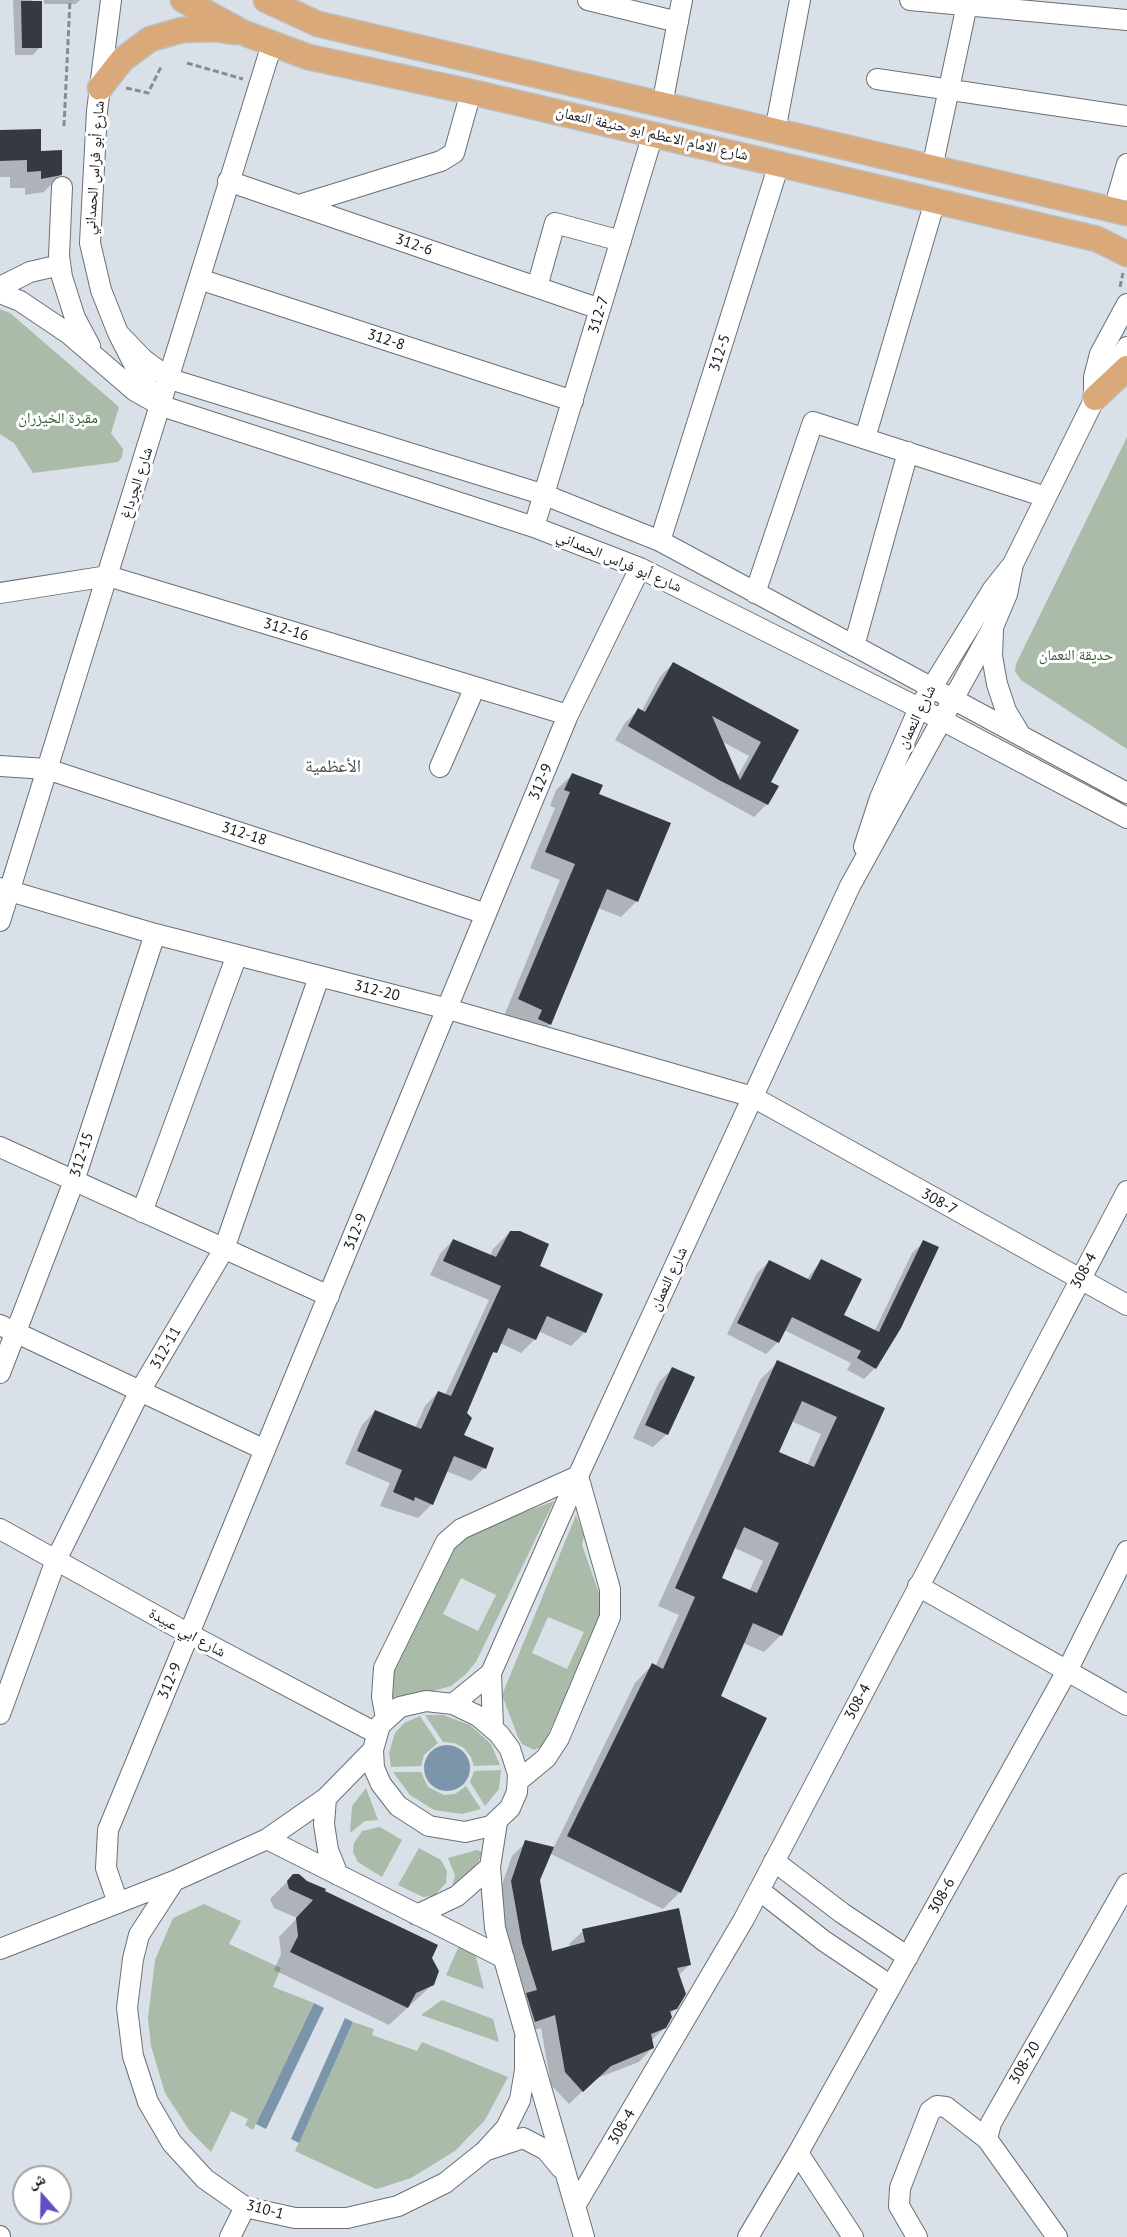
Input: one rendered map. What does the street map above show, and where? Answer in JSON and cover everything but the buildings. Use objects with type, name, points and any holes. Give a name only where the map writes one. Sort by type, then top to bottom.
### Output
[{"type":"main road","name":"شارع الامام الاعظم ابو حنيفة النعمان","points":[[183,0],[244,33],[308,57],[653,134],[1097,240],[1125,263]]},
{"type":"main road","name":"شارع الامام الاعظم ابو حنيفة النعمان","points":[[266,0],[318,24],[932,168],[1123,204]]},
{"type":"main road","points":[[100,88],[122,60],[150,39],[182,30],[215,29],[244,33]]},
{"type":"main road","points":[[1095,398],[1125,373]]},
{"type":"street","name":"شارع أبو فراس الحمداني","points":[[111,0],[100,88],[90,243],[101,290],[118,333],[139,374],[162,406],[534,527],[640,568],[943,720],[1127,818]]},
{"type":"street","points":[[588,0],[678,22]]},
{"type":"street","points":[[662,105],[682,0]]},
{"type":"street","points":[[775,131],[800,0]]},
{"type":"street","points":[[910,0],[957,2],[1127,20]]},
{"type":"street","points":[[932,168],[949,89],[957,2]]},
{"type":"street","name":"شارع الجرداغ","points":[[0,921],[5,889],[47,769],[162,406],[228,181],[272,44]]},
{"type":"street","points":[[877,79],[1127,116]]},
{"type":"street","points":[[299,205],[441,161],[454,153],[471,92]]},
{"type":"street","name":"312-7","points":[[534,527],[653,134]]},
{"type":"street","name":"312-5","points":[[660,542],[779,164]]},
{"type":"street","points":[[1123,204],[1127,164]]},
{"type":"street","name":"312-6","points":[[228,181],[600,309]]},
{"type":"street","points":[[62,187],[60,265],[75,318],[95,353]]},
{"type":"street","points":[[865,438],[934,201]]},
{"type":"street","points":[[537,287],[555,223],[621,241]]},
{"type":"street","points":[[0,287],[30,272],[60,265]]},
{"type":"street","name":"312-8","points":[[199,279],[573,401]]},
{"type":"street","points":[[0,292],[20,301],[95,353],[135,391],[162,406]]},
{"type":"street","name":"شارع النعمان","points":[[850,886],[880,798],[919,708],[993,589],[1013,564],[1095,398],[1094,377],[1100,354],[1123,297]]},
{"type":"street","name":"شارع أبو فراس الحمداني","points":[[118,333],[144,359],[170,379],[545,495],[660,542],[1127,793]]},
{"type":"street","points":[[1095,398],[1127,347]]},
{"type":"street","points":[[755,593],[813,422],[1046,496]]},
{"type":"street","points":[[854,646],[908,452]]},
{"type":"street","name":"شارع النعمان","points":[[453,1704],[490,1672],[850,886],[993,627],[1007,594],[1013,564]]},
{"type":"street","name":"312-9","points":[[118,1903],[106,1868],[108,1830],[568,715],[640,568]]},
{"type":"street","name":"312-16","points":[[0,593],[108,576],[568,715]]},
{"type":"street","points":[[993,627],[992,656],[997,684],[1006,711],[1021,736]]},
{"type":"street","points":[[440,766],[475,687]]},
{"type":"street","name":"312-18","points":[[0,766],[47,769],[486,914]]},
{"type":"street","name":"312-20","points":[[5,889],[154,934],[448,1009],[753,1097]]},
{"type":"street","name":"312-15","points":[[0,1373],[8,1329],[74,1181],[154,934]]},
{"type":"street","points":[[142,1212],[237,955]]},
{"type":"street","name":"312-11","points":[[0,1714],[56,1560],[140,1391],[224,1249],[319,977]]},
{"type":"street","name":"308-7","points":[[753,1097],[1127,1305]]},
{"type":"street","points":[[0,1148],[329,1296]]},
{"type":"street","name":"308-4","points":[[575,2206],[759,1890],[1127,1191]]},
{"type":"street","points":[[8,1329],[265,1450]]},
{"type":"street","points":[[0,1949],[174,1881],[267,1839],[326,1798],[378,1734],[400,1707],[417,1702],[453,1704],[478,1716],[493,1728],[514,1757],[518,1780],[514,1800],[497,1822],[474,1832],[456,1832],[429,1826],[398,1806],[381,1784],[374,1768],[378,1734],[381,1685],[384,1668],[446,1542],[461,1529],[578,1476],[610,1589],[610,1617],[559,1738],[546,1758],[518,1780]]},
{"type":"street","name":"شارع ابي عبيدة","points":[[0,1529],[189,1634],[378,1734]]},
{"type":"street","name":"308-6","points":[[748,2237],[798,2153],[1067,1671],[1127,1551]]},
{"type":"street","points":[[918,1586],[1127,1706]]},
{"type":"street","name":"شارع النعمان","points":[[490,1672],[493,1728]]},
{"type":"street","points":[[326,1798],[324,1824],[338,1875]]},
{"type":"street","points":[[497,1822],[490,1867],[495,1928],[584,2237]]},
{"type":"street","points":[[267,1839],[504,1958]]},
{"type":"street","points":[[774,1861],[842,1913],[908,1957]]},
{"type":"street","points":[[417,1915],[457,1896],[490,1867]]},
{"type":"street","name":"310-1","points":[[174,1881],[139,1935],[133,1959],[127,2007],[133,2056],[148,2102],[172,2143],[205,2179],[245,2206],[295,2218],[347,2218],[398,2206],[445,2183],[485,2151],[506,2128],[520,2100],[525,2070],[525,2038]]},
{"type":"street","name":"308-20","points":[[987,2139],[991,2123],[1127,1884]]},
{"type":"street","points":[[759,1890],[824,1941],[891,1986]]},
{"type":"street","points":[[916,2237],[899,2206],[900,2188],[930,2111],[937,2106],[946,2108],[987,2139],[1057,2237]]},
{"type":"street","points":[[485,2151],[523,2138],[546,2150],[557,2160],[567,2178]]},
{"type":"street","points":[[798,2153],[853,2237]]},
{"type":"street","points":[[230,2237],[245,2206]]},
{"type":"path","points":[[64,126],[70,0]]},
{"type":"path","points":[[187,63],[259,84]]},
{"type":"path","points":[[100,88],[131,88],[148,93],[161,67]]},
{"type":"path","points":[[1123,297],[1125,263]]},
{"type":"green space","name":"مقبرة الخيزران","points":[[0,309],[10,313],[119,407],[111,433],[123,449],[122,457],[118,462],[33,473],[14,443],[0,434]]},
{"type":"green space","name":"حديقة النعمان","points":[[1127,437],[1127,749],[1021,680],[1015,671],[1016,664]]},
{"type":"green space","points":[[554,1501],[476,1662],[451,1686],[394,1702],[390,1699],[388,1677],[457,1538]],"holes":[[[461,1578],[496,1595],[478,1631],[443,1614]]]},
{"type":"green space","points":[[576,1515],[584,1535],[582,1545],[605,1610],[543,1746],[534,1750],[522,1744],[502,1695]],"holes":[[[548,1617],[584,1632],[567,1669],[532,1653]]]},
{"type":"green space","points":[[425,1715],[443,1715],[470,1725],[491,1744],[500,1765],[474,1766],[464,1748],[454,1743],[443,1742]]},
{"type":"green space","points":[[420,1716],[438,1743],[424,1755],[421,1766],[391,1767],[389,1753],[395,1733],[404,1723]]},
{"type":"green space","points":[[501,1770],[499,1789],[485,1806],[470,1782],[474,1771]]},
{"type":"green space","points":[[393,1772],[421,1772],[428,1787],[444,1795],[455,1794],[466,1786],[481,1809],[462,1814],[434,1810],[410,1795]]},
{"type":"green space","points":[[366,1788],[378,1820],[365,1821],[350,1833],[352,1806]]},
{"type":"green space","points":[[380,1827],[402,1840],[382,1877],[358,1862],[353,1852],[354,1843],[362,1831]]},
{"type":"green space","points":[[419,1848],[441,1860],[447,1871],[446,1883],[434,1896],[423,1897],[398,1885]]},
{"type":"green space","points":[[477,1850],[482,1852],[477,1866],[452,1888],[455,1875],[448,1858]]},
{"type":"green space","points":[[204,1904],[241,1921],[229,1944],[281,1968],[273,1987],[314,2003],[253,2130],[245,2125],[248,2119],[231,2111],[211,2152],[189,2130],[165,2093],[151,2046],[148,2018],[155,1960],[173,1918]]},
{"type":"green space","points":[[459,1946],[475,1953],[484,1989],[446,1975]]},
{"type":"green space","points":[[442,2000],[493,2019],[499,2042],[421,2015]]},
{"type":"green space","points":[[353,2022],[374,2029],[372,2035],[417,2051],[422,2042],[508,2077],[485,2120],[455,2151],[411,2178],[376,2189],[295,2151]]},
{"type":"water","points":[[447,1745],[463,1752],[470,1768],[463,1784],[447,1791],[431,1784],[424,1768],[431,1752]]},
{"type":"water","points":[[314,2003],[324,2008],[266,2129],[256,2124]]},
{"type":"water","points":[[345,2018],[353,2022],[299,2143],[291,2139]]},
{"type":"district","name":"الأعظمية","points":[[333,767]]}]
